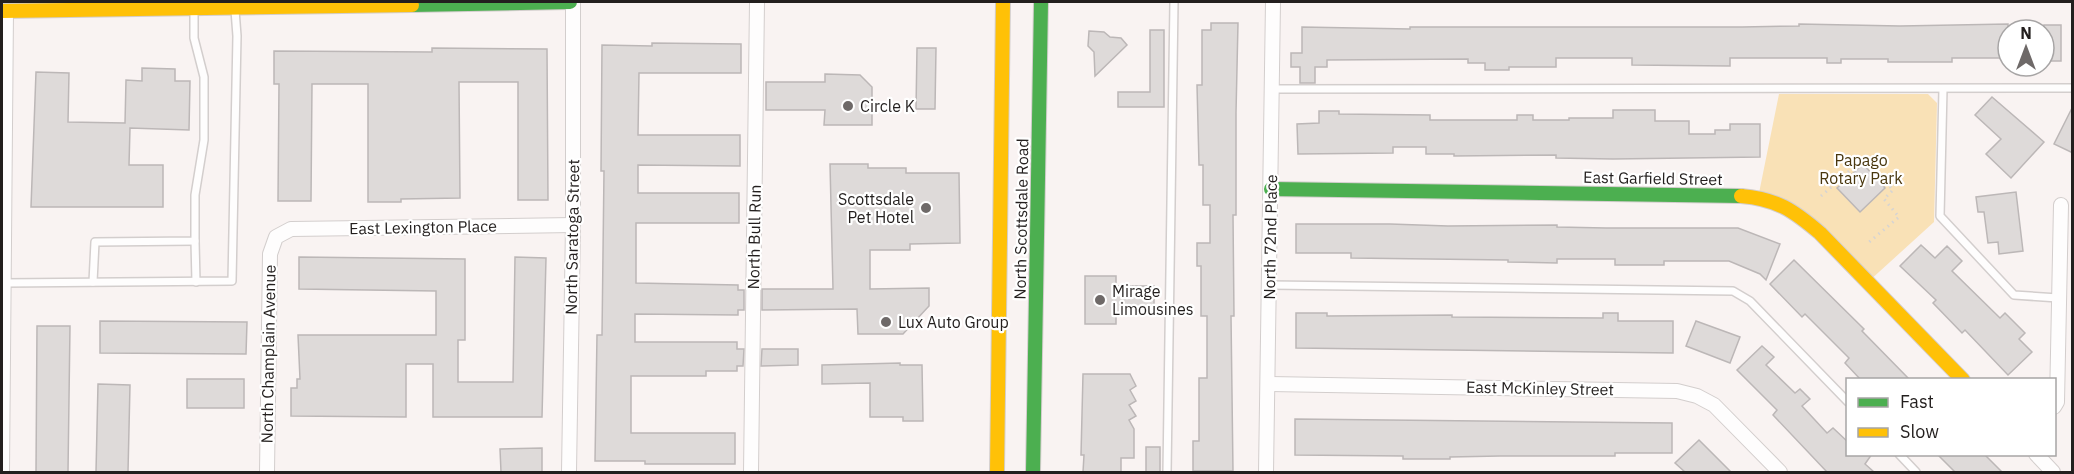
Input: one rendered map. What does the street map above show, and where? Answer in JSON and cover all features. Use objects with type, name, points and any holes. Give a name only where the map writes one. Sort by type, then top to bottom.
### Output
[{"type":"street","points":[[2,472],[5,282],[2,219],[4,8],[572,2]]},
{"type":"street","name":"North Saratoga Street","points":[[569,472],[573,225],[572,2]]},
{"type":"street","name":"North Bull Run","points":[[751,472],[758,2]]},
{"type":"street","name":"North Scottsdale Road","points":[[997,472],[1003,2]]},
{"type":"street","name":"North Scottsdale Road","points":[[1033,472],[1041,2]]},
{"type":"street","name":"North 72nd Place","points":[[1266,472],[1273,2]]},
{"type":"street","name":"East Garfield Street","points":[[1270,189],[1728,195],[1764,198],[1796,212],[1820,233],[1961,378]]},
{"type":"street","points":[[2056,402],[2061,206]]},
{"type":"street","name":"East Lexington Place","points":[[276,237],[291,230],[573,225]]},
{"type":"street","name":"North Champlain Avenue","points":[[267,472],[270,254],[276,237]]},
{"type":"street","name":"East McKinley Street","points":[[1268,384],[1677,390],[1697,396],[1714,405],[1780,472]]},
{"type":"street","points":[[2038,456],[2053,472]]},
{"type":"lane","points":[[1167,472],[1174,2]]},
{"type":"lane","points":[[5,282],[232,281],[237,36],[233,4]]},
{"type":"lane","points":[[195,5],[194,38],[204,76],[204,140],[195,195],[196,282]]},
{"type":"lane","points":[[1943,88],[1940,216],[2014,294],[2058,298]]},
{"type":"lane","points":[[1272,89],[2073,88]]},
{"type":"lane","points":[[93,282],[94,242],[195,241]]},
{"type":"lane","points":[[1269,285],[1732,291],[1750,301],[1846,400]]},
{"type":"lane","points":[[1901,456],[1916,472]]},
{"type":"path","points":[[1821,196],[1864,158],[1893,190],[1884,199],[1899,217],[1868,243]]},
{"type":"green space","name":"Papago Rotary Park","points":[[1779,94],[1928,94],[1937,103],[1934,222],[1868,282],[1820,231],[1758,198]]},
{"type":"building","points":[[1211,23],[1238,23],[1236,215],[1233,215],[1234,316],[1231,316],[1233,471],[1193,471],[1193,441],[1199,441],[1199,378],[1207,378],[1207,316],[1201,316],[1201,266],[1197,266],[1197,243],[1210,243],[1210,205],[1203,205],[1203,165],[1199,165],[1197,85],[1202,85],[1202,30],[1211,30]]},
{"type":"building","points":[[1799,24],[1900,26],[1996,24],[1996,58],[1952,58],[1952,62],[1841,59],[1841,63],[1827,63],[1827,58],[1730,58],[1730,66],[1632,65],[1632,58],[1556,58],[1556,67],[1509,67],[1509,70],[1485,70],[1485,63],[1468,63],[1468,59],[1327,60],[1327,67],[1315,67],[1315,83],[1300,83],[1300,67],[1291,67],[1291,53],[1302,53],[1302,27],[1410,29],[1410,27],[1799,26]]},
{"type":"building","points":[[2056,25],[2061,25],[2061,61],[2056,61]]},
{"type":"building","points":[[1150,30],[1164,30],[1164,107],[1118,107],[1118,92],[1150,92]]},
{"type":"building","points":[[1089,31],[1104,32],[1110,37],[1121,38],[1127,45],[1095,76],[1094,52],[1088,46]]},
{"type":"building","points":[[652,43],[741,44],[741,73],[639,73],[638,135],[740,135],[740,166],[638,165],[638,193],[739,193],[739,223],[636,223],[636,283],[738,285],[738,290],[744,290],[744,310],[738,310],[738,315],[635,314],[635,342],[737,342],[737,349],[744,349],[743,366],[737,366],[737,371],[706,371],[706,376],[631,376],[631,433],[735,433],[735,464],[645,464],[645,461],[595,461],[597,335],[602,335],[604,171],[601,171],[602,45],[652,46]]},
{"type":"building","points":[[432,48],[547,49],[548,200],[518,200],[518,82],[459,82],[460,198],[368,202],[368,84],[312,84],[311,201],[278,201],[279,84],[274,84],[274,51],[432,52]]},
{"type":"building","name":"Circle K","points":[[917,48],[936,48],[935,109],[916,109]]},
{"type":"building","points":[[142,68],[175,69],[175,81],[190,81],[189,130],[130,128],[129,165],[163,165],[163,207],[31,207],[36,72],[69,73],[68,122],[125,123],[126,80],[142,81]]},
{"type":"building","points":[[825,74],[860,75],[872,87],[872,125],[824,125],[825,110],[766,110],[766,82],[825,82]]},
{"type":"building","points":[[1992,97],[2044,142],[2011,178],[1986,154],[2001,139],[1975,115]]},
{"type":"building","points":[[2073,106],[2073,153],[2054,144]]},
{"type":"building","points":[[1613,110],[1655,110],[1655,121],[1689,121],[1689,134],[1715,134],[1715,130],[1730,130],[1730,124],[1760,124],[1760,157],[1613,159],[1556,158],[1556,155],[1454,156],[1454,154],[1426,154],[1426,147],[1393,147],[1393,153],[1298,154],[1297,124],[1319,123],[1319,111],[1339,111],[1339,114],[1430,115],[1430,120],[1517,120],[1517,115],[1533,115],[1533,120],[1569,120],[1569,118],[1613,118]]},
{"type":"building","points":[[830,164],[868,164],[868,168],[906,168],[906,173],[959,173],[960,243],[910,244],[910,250],[870,250],[870,289],[929,288],[929,306],[903,334],[858,334],[857,309],[762,310],[762,289],[833,289]]},
{"type":"building","points":[[1863,164],[1885,188],[1860,212],[1837,188]]},
{"type":"building","points":[[2016,192],[2023,251],[1999,254],[1998,242],[1988,243],[1984,212],[1978,212],[1976,197]]},
{"type":"building","points":[[1296,224],[1738,228],[1780,244],[1766,280],[1760,274],[1729,261],[1664,261],[1664,265],[1615,265],[1615,259],[1557,259],[1557,263],[1508,262],[1508,260],[1351,258],[1351,253],[1296,253]]},
{"type":"building","points":[[1921,245],[1935,258],[1947,246],[1962,261],[1952,271],[2000,318],[2005,313],[2025,333],[2019,339],[2032,352],[2008,375],[1965,330],[1962,333],[1933,303],[1936,300],[1900,266]]},
{"type":"building","points":[[299,257],[465,259],[465,340],[458,340],[458,382],[513,382],[515,257],[546,258],[542,417],[433,417],[433,364],[406,364],[406,417],[291,416],[291,388],[297,388],[297,379],[300,379],[298,335],[436,335],[436,291],[299,289]]},
{"type":"building","points":[[1794,260],[1864,329],[1862,331],[1908,378],[1859,378],[1845,363],[1849,358],[1805,314],[1802,317],[1770,284]]},
{"type":"building","points":[[1085,276],[1116,276],[1116,286],[1154,286],[1154,313],[1116,313],[1116,324],[1085,324]]},
{"type":"building","points":[[1296,313],[1327,313],[1327,316],[1452,315],[1452,317],[1603,318],[1603,313],[1618,313],[1618,321],[1673,321],[1673,353],[1296,348]]},
{"type":"building","points":[[100,321],[247,322],[246,354],[100,353]]},
{"type":"building","points":[[1696,321],[1740,337],[1730,363],[1686,346]]},
{"type":"building","points":[[37,326],[70,326],[68,472],[36,472]]},
{"type":"building","points":[[1762,346],[1774,357],[1766,365],[1795,393],[1800,389],[1810,399],[1802,406],[1827,433],[1833,428],[1846,440],[1846,456],[1871,456],[1865,464],[1874,472],[1827,472],[1773,415],[1777,410],[1737,370]]},
{"type":"building","points":[[762,349],[798,349],[798,365],[761,366]]},
{"type":"building","points":[[900,363],[900,365],[922,365],[923,421],[903,421],[903,417],[870,417],[870,383],[822,384],[822,365]]},
{"type":"building","points":[[1083,374],[1130,374],[1136,386],[1130,390],[1136,401],[1129,405],[1136,416],[1129,420],[1134,429],[1134,458],[1121,458],[1121,472],[1083,472],[1084,455],[1081,455]]},
{"type":"building","points":[[187,379],[244,379],[244,408],[187,408]]},
{"type":"building","points":[[98,384],[130,385],[128,472],[96,472]]},
{"type":"building","points":[[1295,419],[1672,423],[1672,453],[1615,453],[1615,456],[1450,457],[1450,459],[1295,455]]},
{"type":"building","points":[[1699,440],[1731,472],[1685,472],[1675,463]]},
{"type":"building","points":[[1146,447],[1160,447],[1160,472],[1146,472]]},
{"type":"building","points":[[542,448],[542,472],[501,472],[500,449]]},
{"type":"building","points":[[1939,456],[1986,456],[2002,472],[1955,472]]},
{"type":"traffic: fast","points":[[412,5],[570,2]]},
{"type":"traffic: fast","points":[[1033,472],[1041,2]]},
{"type":"traffic: fast","points":[[1271,189],[1741,196]]},
{"type":"traffic: slow","points":[[997,472],[1003,2]]},
{"type":"traffic: slow","points":[[2,11],[412,5]]},
{"type":"traffic: slow","points":[[1741,196],[1765,200],[1784,207],[1820,233],[1961,378]]},
{"type":"place","name":"Circle K","points":[[848,106]]},
{"type":"place","name":"Scottsdale Pet Hotel","points":[[926,208]]},
{"type":"place","name":"Mirage Limousines","points":[[1100,300]]},
{"type":"place","name":"Lux Auto Group","points":[[886,322]]}]
